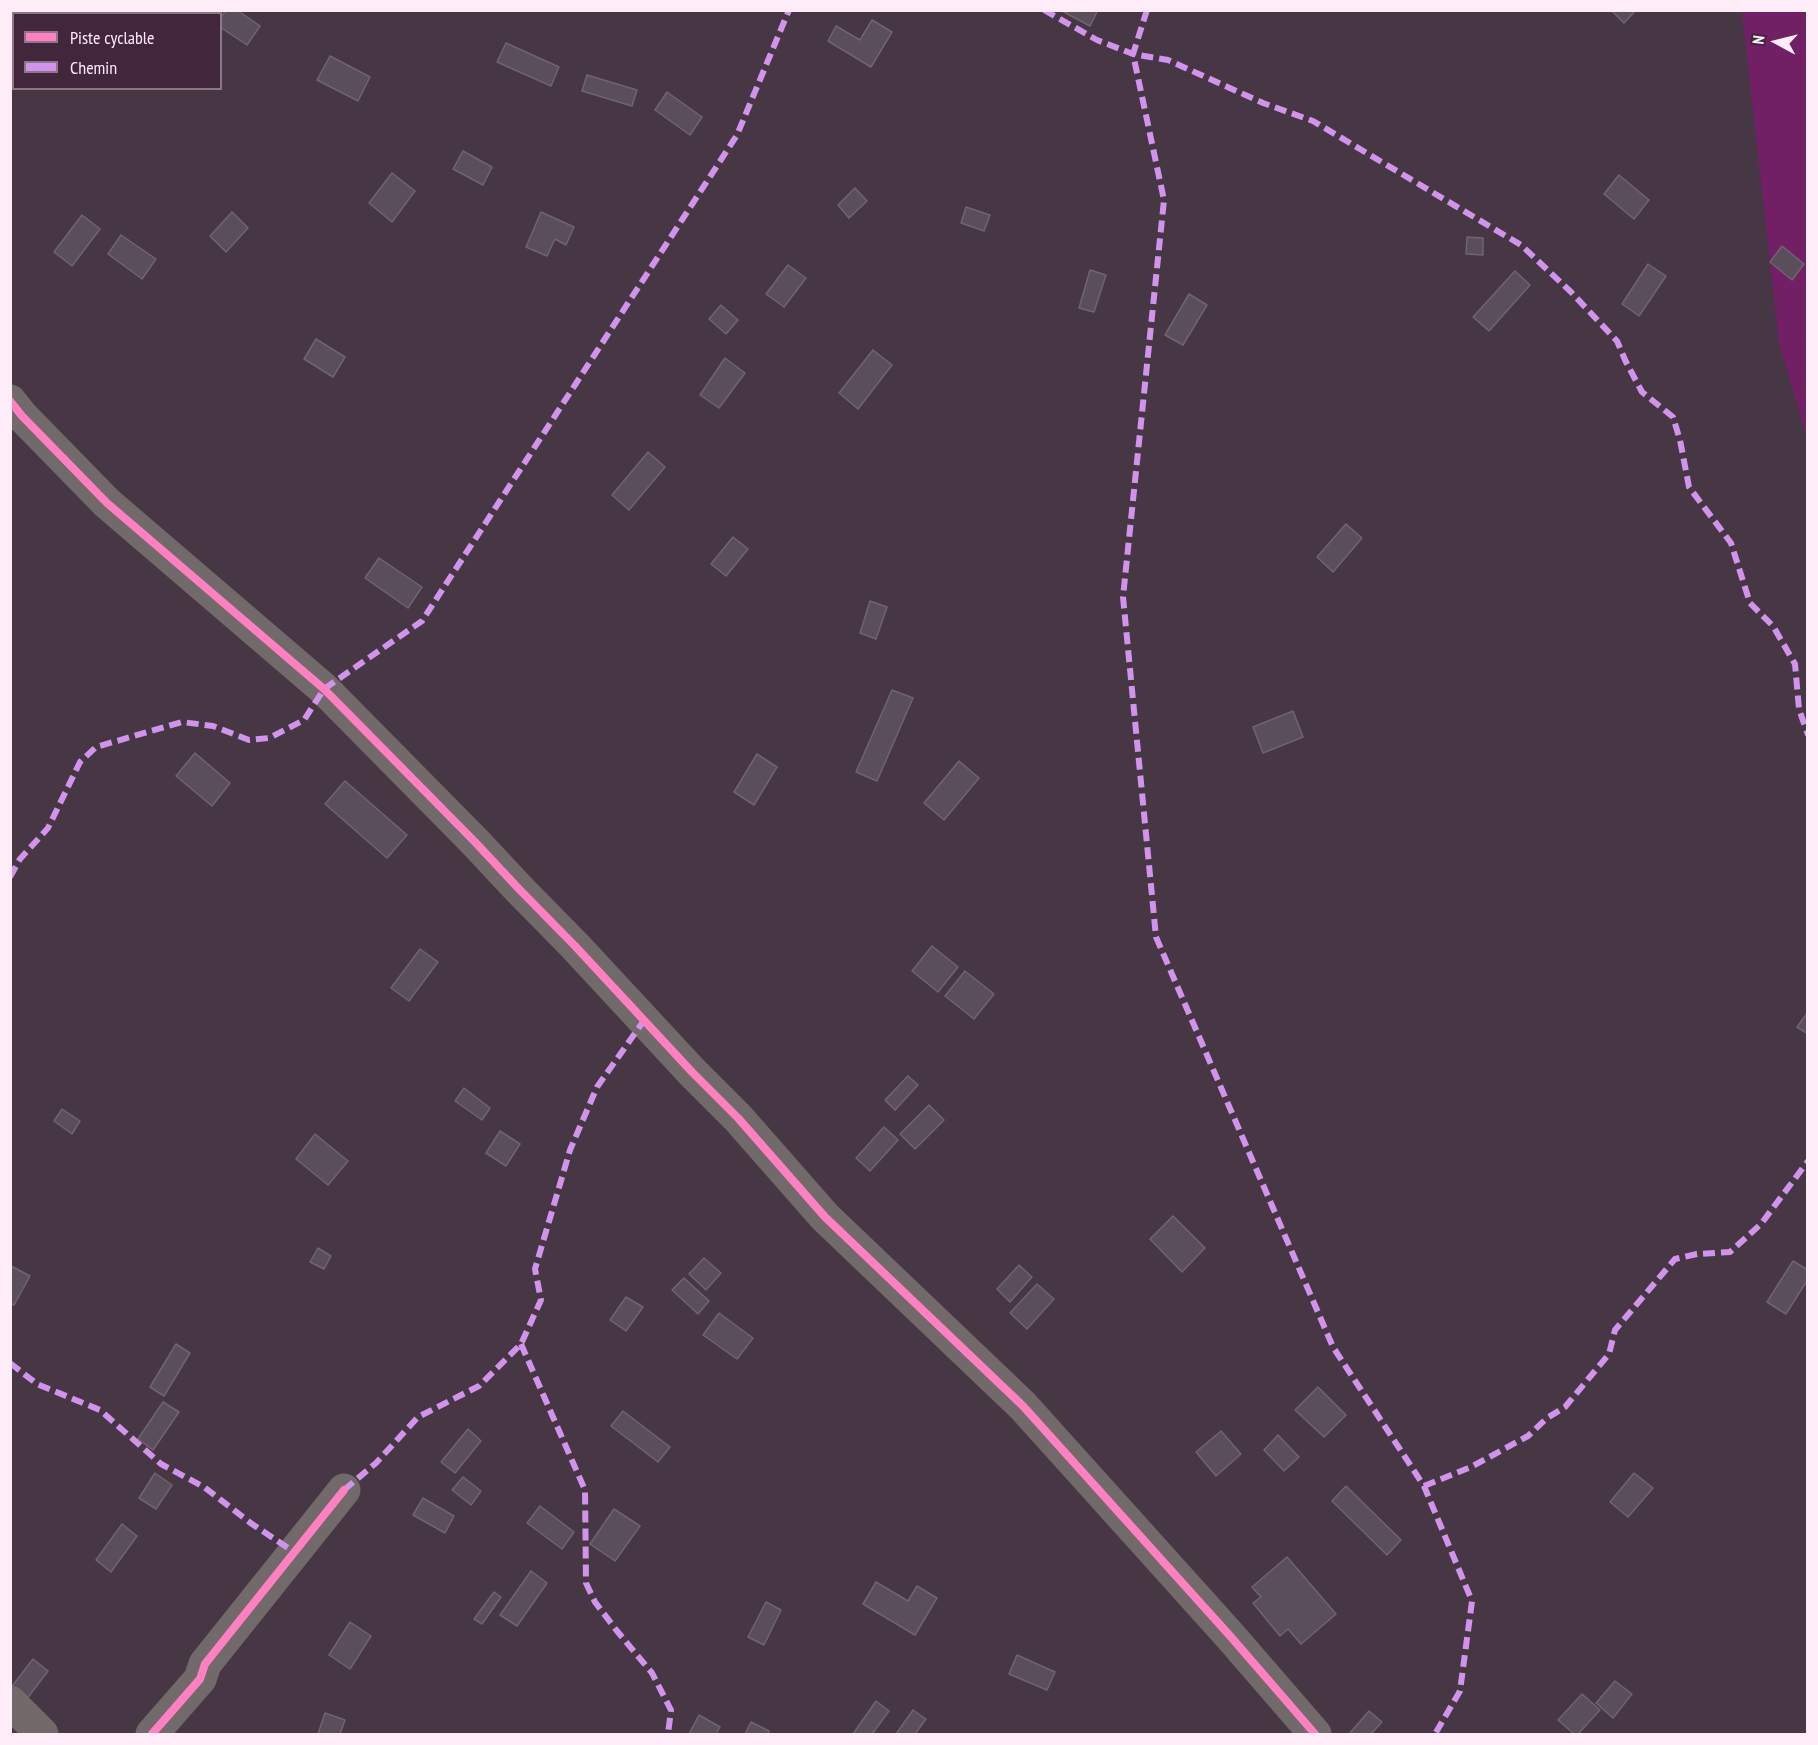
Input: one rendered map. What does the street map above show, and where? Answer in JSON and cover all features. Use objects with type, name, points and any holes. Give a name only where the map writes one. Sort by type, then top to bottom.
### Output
[{"type":"street","points":[[10,401],[107,502],[324,689],[475,842],[738,1118],[825,1217],[1023,1406],[1315,1734]]},
{"type":"street","points":[[152,1734],[200,1679],[205,1664],[344,1490]]},
{"type":"street","points":[[10,1702],[42,1734]]},
{"type":"shaded area","points":[[1742,11],[1807,11],[1807,438],[1779,343]]},
{"type":"building","points":[[226,10],[237,10],[260,26],[247,45],[222,28],[222,16]]},
{"type":"building","points":[[1060,10],[1098,10],[1090,26]]},
{"type":"building","points":[[1611,10],[1636,10],[1624,23]]},
{"type":"building","points":[[872,20],[892,32],[871,67],[828,41],[836,26],[860,40]]},
{"type":"building","points":[[506,43],[559,67],[551,86],[497,62]]},
{"type":"building","points":[[330,56],[370,77],[358,101],[317,80]]},
{"type":"building","points":[[587,75],[637,90],[632,106],[582,91]]},
{"type":"building","points":[[667,92],[702,117],[690,135],[655,110]]},
{"type":"building","points":[[463,151],[492,167],[483,185],[453,169]]},
{"type":"building","points":[[392,173],[415,191],[392,222],[369,203]]},
{"type":"building","points":[[1619,175],[1649,200],[1634,219],[1604,194]]},
{"type":"building","points":[[855,188],[867,201],[849,218],[838,205]]},
{"type":"building","points":[[966,207],[990,215],[984,231],[961,223]]},
{"type":"building","points":[[232,212],[248,228],[226,252],[210,236]]},
{"type":"building","points":[[541,212],[574,227],[566,245],[555,239],[547,256],[526,247]]},
{"type":"building","points":[[82,215],[100,229],[72,266],[54,252]]},
{"type":"building","points":[[121,235],[156,259],[142,279],[108,254]]},
{"type":"building","points":[[1467,237],[1483,238],[1483,255],[1466,254]]},
{"type":"building","points":[[1782,246],[1804,264],[1792,280],[1770,262]]},
{"type":"building","points":[[1648,264],[1666,276],[1639,316],[1622,304]]},
{"type":"building","points":[[788,265],[806,278],[784,307],[766,294]]},
{"type":"building","points":[[1090,270],[1106,275],[1094,312],[1079,308]]},
{"type":"building","points":[[1515,271],[1530,285],[1489,331],[1473,317]]},
{"type":"building","points":[[1189,294],[1207,305],[1183,345],[1165,335]]},
{"type":"building","points":[[721,305],[738,320],[726,334],[709,319]]},
{"type":"building","points":[[316,339],[345,357],[333,377],[304,359]]},
{"type":"building","points":[[873,350],[892,365],[858,409],[839,393]]},
{"type":"building","points":[[725,358],[745,373],[719,408],[700,395]]},
{"type":"building","points":[[648,452],[665,467],[629,510],[612,495]]},
{"type":"building","points":[[1346,524],[1362,538],[1333,572],[1317,557]]},
{"type":"building","points":[[733,537],[748,549],[726,576],[711,564]]},
{"type":"building","points":[[379,558],[422,587],[408,608],[365,578]]},
{"type":"building","points":[[870,601],[887,607],[876,639],[860,633]]},
{"type":"building","points":[[892,690],[913,698],[877,781],[856,772]]},
{"type":"building","points":[[1293,711],[1303,737],[1263,753],[1253,727]]},
{"type":"building","points":[[195,753],[230,783],[212,806],[176,776]]},
{"type":"building","points":[[757,754],[777,767],[754,805],[734,792]]},
{"type":"building","points":[[959,761],[979,778],[944,820],[924,803]]},
{"type":"building","points":[[345,781],[407,835],[387,858],[325,804]]},
{"type":"building","points":[[932,946],[958,967],[938,992],[912,971]]},
{"type":"building","points":[[420,949],[438,962],[409,1001],[391,988]]},
{"type":"building","points":[[965,971],[994,994],[974,1019],[945,996]]},
{"type":"building","points":[[1808,1012],[1808,1034],[1797,1027]]},
{"type":"building","points":[[908,1076],[918,1085],[895,1110],[885,1100]]},
{"type":"building","points":[[464,1088],[490,1108],[482,1120],[455,1101]]},
{"type":"building","points":[[929,1105],[944,1120],[915,1149],[900,1134]]},
{"type":"building","points":[[62,1109],[80,1121],[72,1134],[54,1121]]},
{"type":"building","points":[[884,1127],[898,1140],[870,1171],[856,1158]]},
{"type":"building","points":[[500,1131],[520,1144],[506,1166],[486,1153]]},
{"type":"building","points":[[315,1134],[348,1161],[328,1185],[296,1159]]},
{"type":"building","points":[[1173,1216],[1205,1248],[1182,1272],[1150,1239]]},
{"type":"building","points":[[318,1248],[331,1256],[324,1269],[310,1262]]},
{"type":"building","points":[[704,1258],[721,1273],[706,1290],[689,1274]]},
{"type":"building","points":[[1793,1261],[1808,1270],[1808,1279],[1786,1314],[1767,1302]]},
{"type":"building","points":[[1019,1265],[1032,1277],[1010,1302],[997,1289]]},
{"type":"building","points":[[11,1266],[30,1276],[14,1305],[10,1303]]},
{"type":"building","points":[[684,1278],[709,1301],[698,1314],[672,1290]]},
{"type":"building","points":[[1037,1284],[1054,1299],[1027,1329],[1010,1313]]},
{"type":"building","points":[[626,1297],[643,1307],[626,1331],[610,1320]]},
{"type":"building","points":[[719,1313],[753,1338],[737,1359],[703,1335]]},
{"type":"building","points":[[176,1344],[190,1353],[164,1396],[150,1387]]},
{"type":"building","points":[[1318,1387],[1346,1415],[1324,1437],[1295,1410]]},
{"type":"building","points":[[163,1402],[179,1412],[153,1450],[138,1439]]},
{"type":"building","points":[[623,1411],[670,1447],[658,1462],[611,1426]]},
{"type":"building","points":[[468,1429],[481,1441],[455,1473],[441,1462]]},
{"type":"building","points":[[1221,1431],[1241,1454],[1216,1476],[1196,1452]]},
{"type":"building","points":[[1278,1435],[1299,1457],[1284,1471],[1264,1450]]},
{"type":"building","points":[[155,1473],[172,1485],[156,1509],[139,1498]]},
{"type":"building","points":[[1634,1473],[1653,1488],[1628,1517],[1610,1502]]},
{"type":"building","points":[[463,1477],[481,1491],[471,1505],[452,1490]]},
{"type":"building","points":[[1346,1486],[1401,1540],[1387,1555],[1332,1501]]},
{"type":"building","points":[[423,1498],[454,1516],[445,1533],[413,1515]]},
{"type":"building","points":[[540,1506],[574,1532],[562,1549],[527,1523]]},
{"type":"building","points":[[614,1509],[640,1526],[615,1561],[590,1544]]},
{"type":"building","points":[[122,1524],[137,1536],[111,1572],[96,1560]]},
{"type":"building","points":[[1287,1557],[1336,1614],[1301,1644],[1288,1629],[1280,1636],[1253,1603],[1261,1597],[1252,1587]]},
{"type":"building","points":[[531,1571],[547,1583],[517,1626],[500,1615]]},
{"type":"building","points":[[876,1582],[908,1601],[917,1586],[937,1598],[915,1635],[863,1604]]},
{"type":"building","points":[[494,1592],[501,1597],[482,1624],[474,1619]]},
{"type":"building","points":[[766,1602],[781,1610],[764,1645],[748,1637]]},
{"type":"building","points":[[350,1622],[371,1636],[350,1669],[329,1655]]},
{"type":"building","points":[[1017,1655],[1055,1672],[1047,1690],[1009,1674]]},
{"type":"building","points":[[33,1659],[48,1671],[23,1704],[10,1689]]},
{"type":"building","points":[[1615,1681],[1632,1694],[1613,1718],[1596,1703]]},
{"type":"building","points":[[1582,1694],[1600,1710],[1578,1734],[1574,1734],[1558,1720]]},
{"type":"building","points":[[876,1701],[889,1711],[872,1734],[853,1734]]},
{"type":"building","points":[[913,1710],[926,1719],[915,1734],[896,1734]]},
{"type":"building","points":[[1369,1711],[1382,1722],[1371,1734],[1351,1734],[1350,1733]]},
{"type":"building","points":[[325,1713],[345,1720],[340,1734],[318,1734]]},
{"type":"building","points":[[699,1715],[720,1727],[716,1734],[689,1734]]},
{"type":"building","points":[[751,1722],[769,1731],[768,1734],[745,1734]]},
{"type":"marked path","points":[[10,877],[20,859],[48,828],[80,762],[96,747],[182,722],[213,726],[249,740],[269,738],[304,720],[324,689],[422,621],[737,135],[789,10]]},
{"type":"marked path","points":[[1044,10],[1097,40],[1133,54],[1168,60],[1263,103],[1313,121],[1521,245],[1571,292],[1617,341],[1642,392],[1673,417],[1689,487],[1731,543],[1750,603],[1773,626],[1795,664],[1799,709],[1808,735]]},
{"type":"marked path","points":[[1147,10],[1133,54],[1164,200],[1123,597],[1156,937],[1333,1347],[1424,1486],[1472,1601],[1460,1691],[1435,1734]]},
{"type":"marked path","points":[[344,1490],[376,1463],[418,1417],[479,1386],[521,1344],[541,1300],[535,1269],[570,1150],[597,1087],[645,1019]]},
{"type":"marked path","points":[[1424,1486],[1471,1467],[1528,1436],[1547,1418],[1565,1407],[1609,1354],[1615,1330],[1675,1259],[1697,1254],[1730,1252],[1761,1224],[1808,1161]]},
{"type":"marked path","points":[[521,1344],[585,1490],[586,1583],[595,1602],[652,1673],[671,1710],[668,1734]]},
{"type":"marked path","points":[[10,1363],[37,1384],[100,1410],[161,1464],[204,1487],[252,1524],[294,1552]]},
{"type":"cycle path","points":[[10,401],[107,503],[324,689],[475,842],[738,1118],[825,1217],[1023,1406],[1315,1734]]},
{"type":"cycle path","points":[[152,1734],[200,1679],[205,1664],[344,1490]]}]
